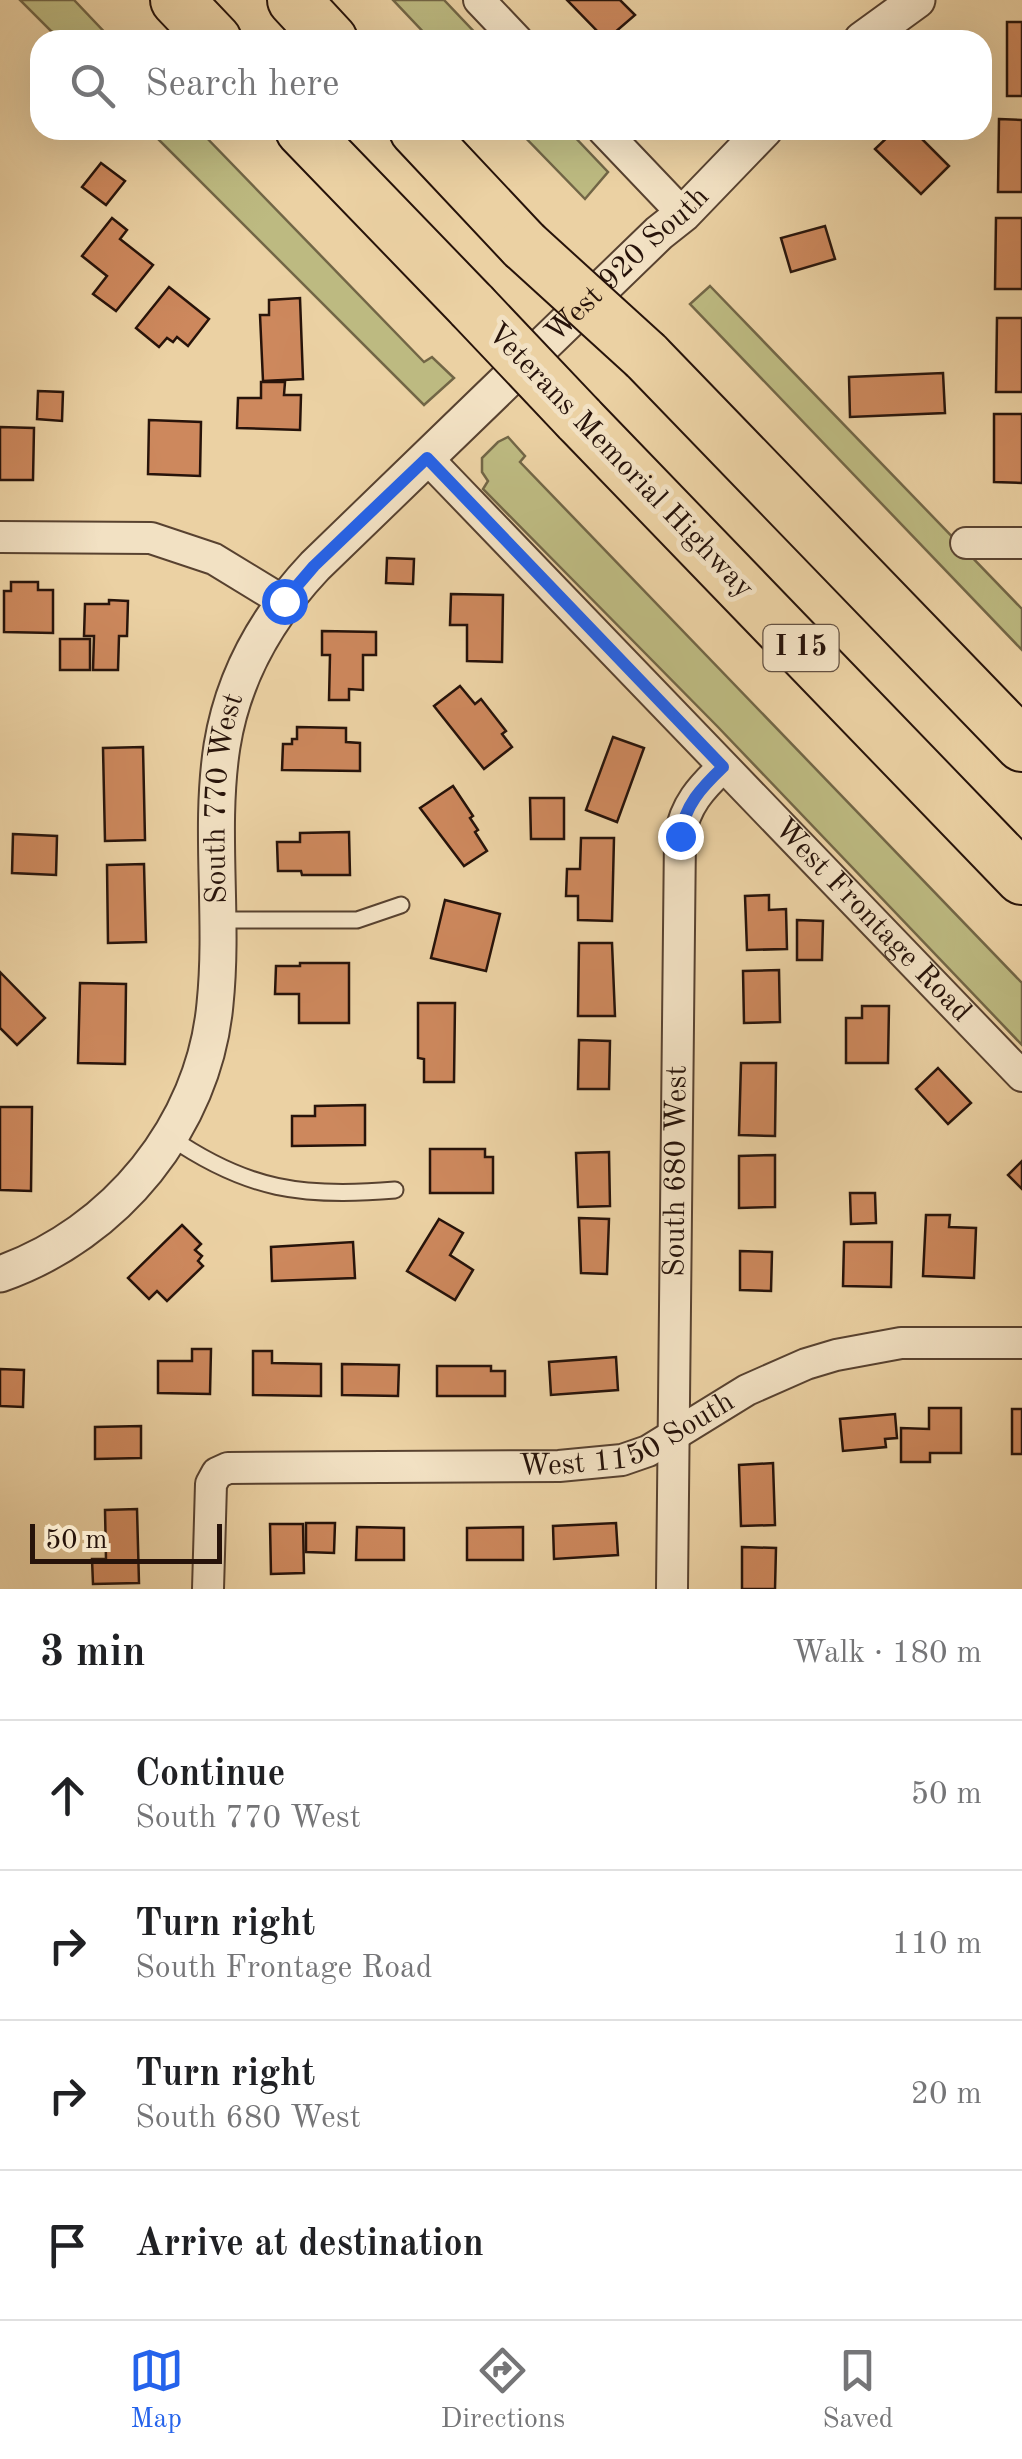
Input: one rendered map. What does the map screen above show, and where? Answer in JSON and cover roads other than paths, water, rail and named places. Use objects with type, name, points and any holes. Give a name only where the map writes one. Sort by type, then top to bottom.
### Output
[{"type":"highway","points":[[177,0],[206,30]]},
{"type":"highway","points":[[294,0],[322,30]]},
{"type":"highway","name":"Veterans Memorial Highway","points":[[312,140],[1022,878]]},
{"type":"highway","points":[[425,140],[524,245],[646,356],[1022,745]]},
{"type":"street","points":[[478,0],[507,30]]},
{"type":"street","points":[[876,30],[917,0]]},
{"type":"street","points":[[613,140],[684,214]]},
{"type":"street","name":"West 920 South","points":[[490,397],[659,233],[684,214],[754,140]]},
{"type":"street","name":"South 770 West","points":[[0,1274],[62,1244],[113,1206],[134,1186],[170,1138],[192,1096],[212,1029],[222,746],[247,665],[284,601],[314,566],[490,397]]},
{"type":"street","name":"West Frontage Road","points":[[427,458],[1022,1076]]},
{"type":"street","points":[[0,538],[151,538],[214,559],[284,601]]},
{"type":"street","points":[[966,543],[1022,542]]},
{"type":"street","name":"South 680 West","points":[[672,1589],[680,836],[684,815],[693,798],[723,767]]},
{"type":"street","name":"West 1150 South","points":[[208,1589],[211,1484],[217,1473],[228,1468],[575,1464],[622,1460],[648,1451],[777,1376],[836,1354],[901,1344],[1022,1343]]},
{"type":"lane","points":[[218,920],[356,920],[401,906]]},
{"type":"lane","points":[[170,1138],[226,1172],[258,1183],[325,1193],[395,1190]]}]
